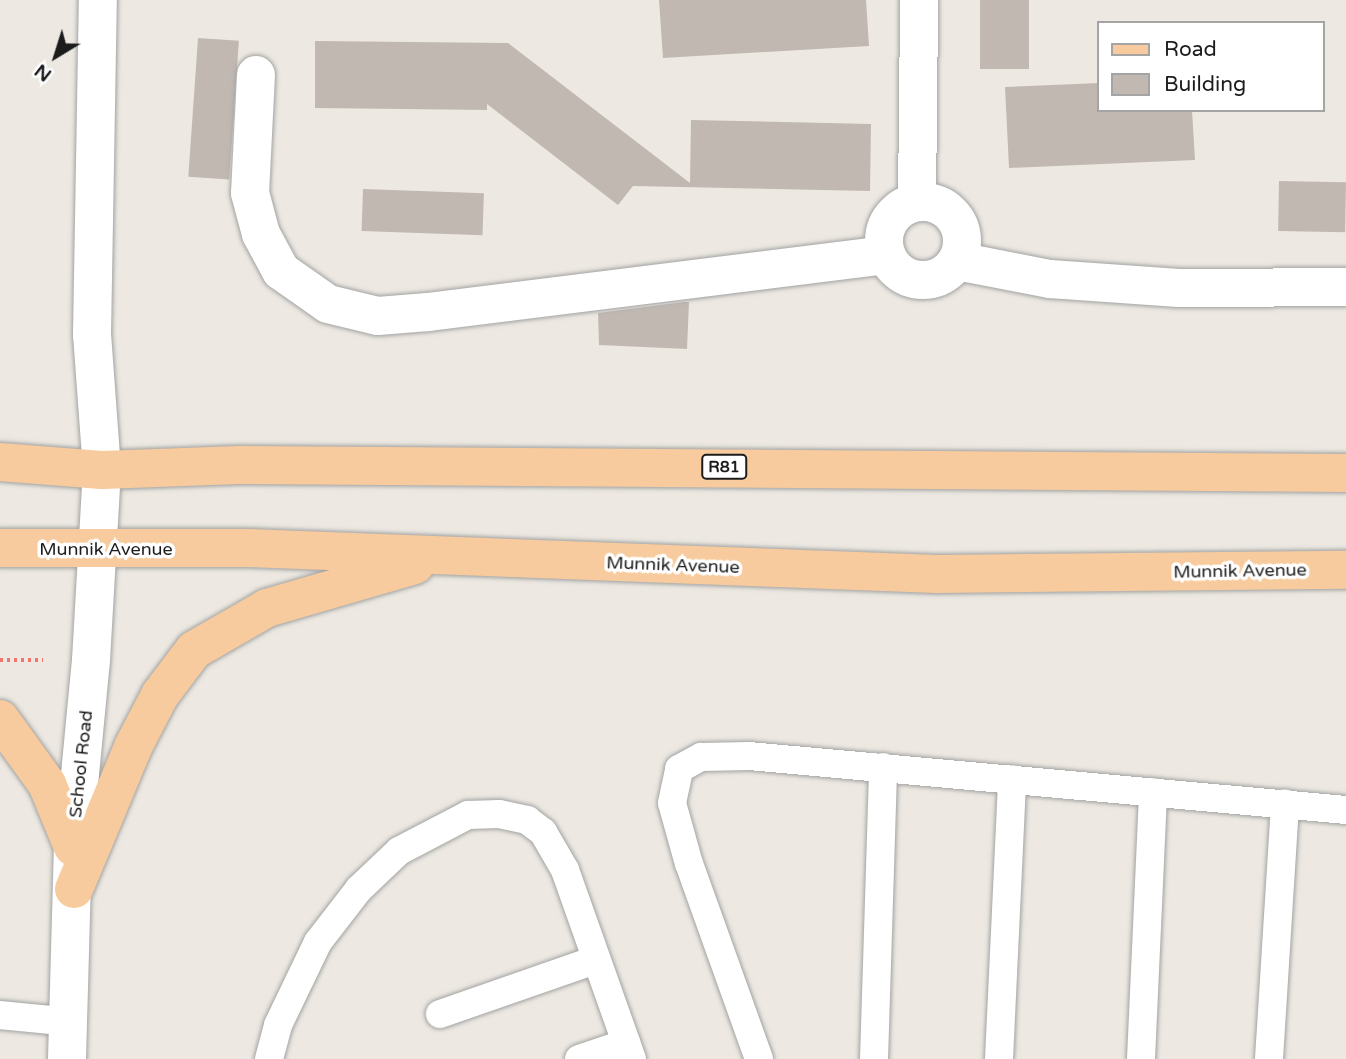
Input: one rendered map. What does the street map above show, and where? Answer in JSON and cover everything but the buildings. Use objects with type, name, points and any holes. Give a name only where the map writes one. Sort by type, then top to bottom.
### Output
[{"type":"main road","name":"R81","points":[[0,462],[102,470],[267,465],[1346,473]]},
{"type":"main road","name":"Munnik Avenue","points":[[0,548],[97,551],[248,548],[937,574],[1346,570]]},
{"type":"main road","points":[[74,889],[139,737],[160,695],[194,650],[267,608],[444,557]]},
{"type":"main road","points":[[0,719],[47,784],[72,847]]},
{"type":"street","name":"School Road","points":[[67,1059],[71,1022],[74,889],[72,847],[102,470],[92,335],[98,0]]},
{"type":"street","points":[[917,202],[919,0]]},
{"type":"street","points":[[256,75],[250,193],[261,234],[281,271],[328,304],[378,316],[428,312],[886,256]]},
{"type":"street","points":[[917,202],[934,204],[954,219],[962,244],[957,261],[937,277],[912,279],[896,270],[886,256],[884,238],[889,221],[901,208],[917,202]]},
{"type":"street","points":[[957,261],[1050,279],[1179,288],[1346,287]]},
{"type":"lane","points":[[759,1059],[685,852],[672,803],[679,769],[701,757],[749,756],[883,767],[1346,810]]},
{"type":"lane","points":[[874,1059],[883,767]]},
{"type":"lane","points":[[999,1059],[1013,779]]},
{"type":"lane","points":[[1141,1059],[1153,792]]},
{"type":"lane","points":[[1269,1059],[1285,804]]},
{"type":"lane","points":[[269,1059],[278,1025],[318,942],[359,889],[399,851],[468,815],[527,820],[543,832],[565,870],[629,1051],[579,1059]]},
{"type":"lane","points":[[440,1014],[596,960]]},
{"type":"lane","points":[[0,1015],[71,1022]]}]
